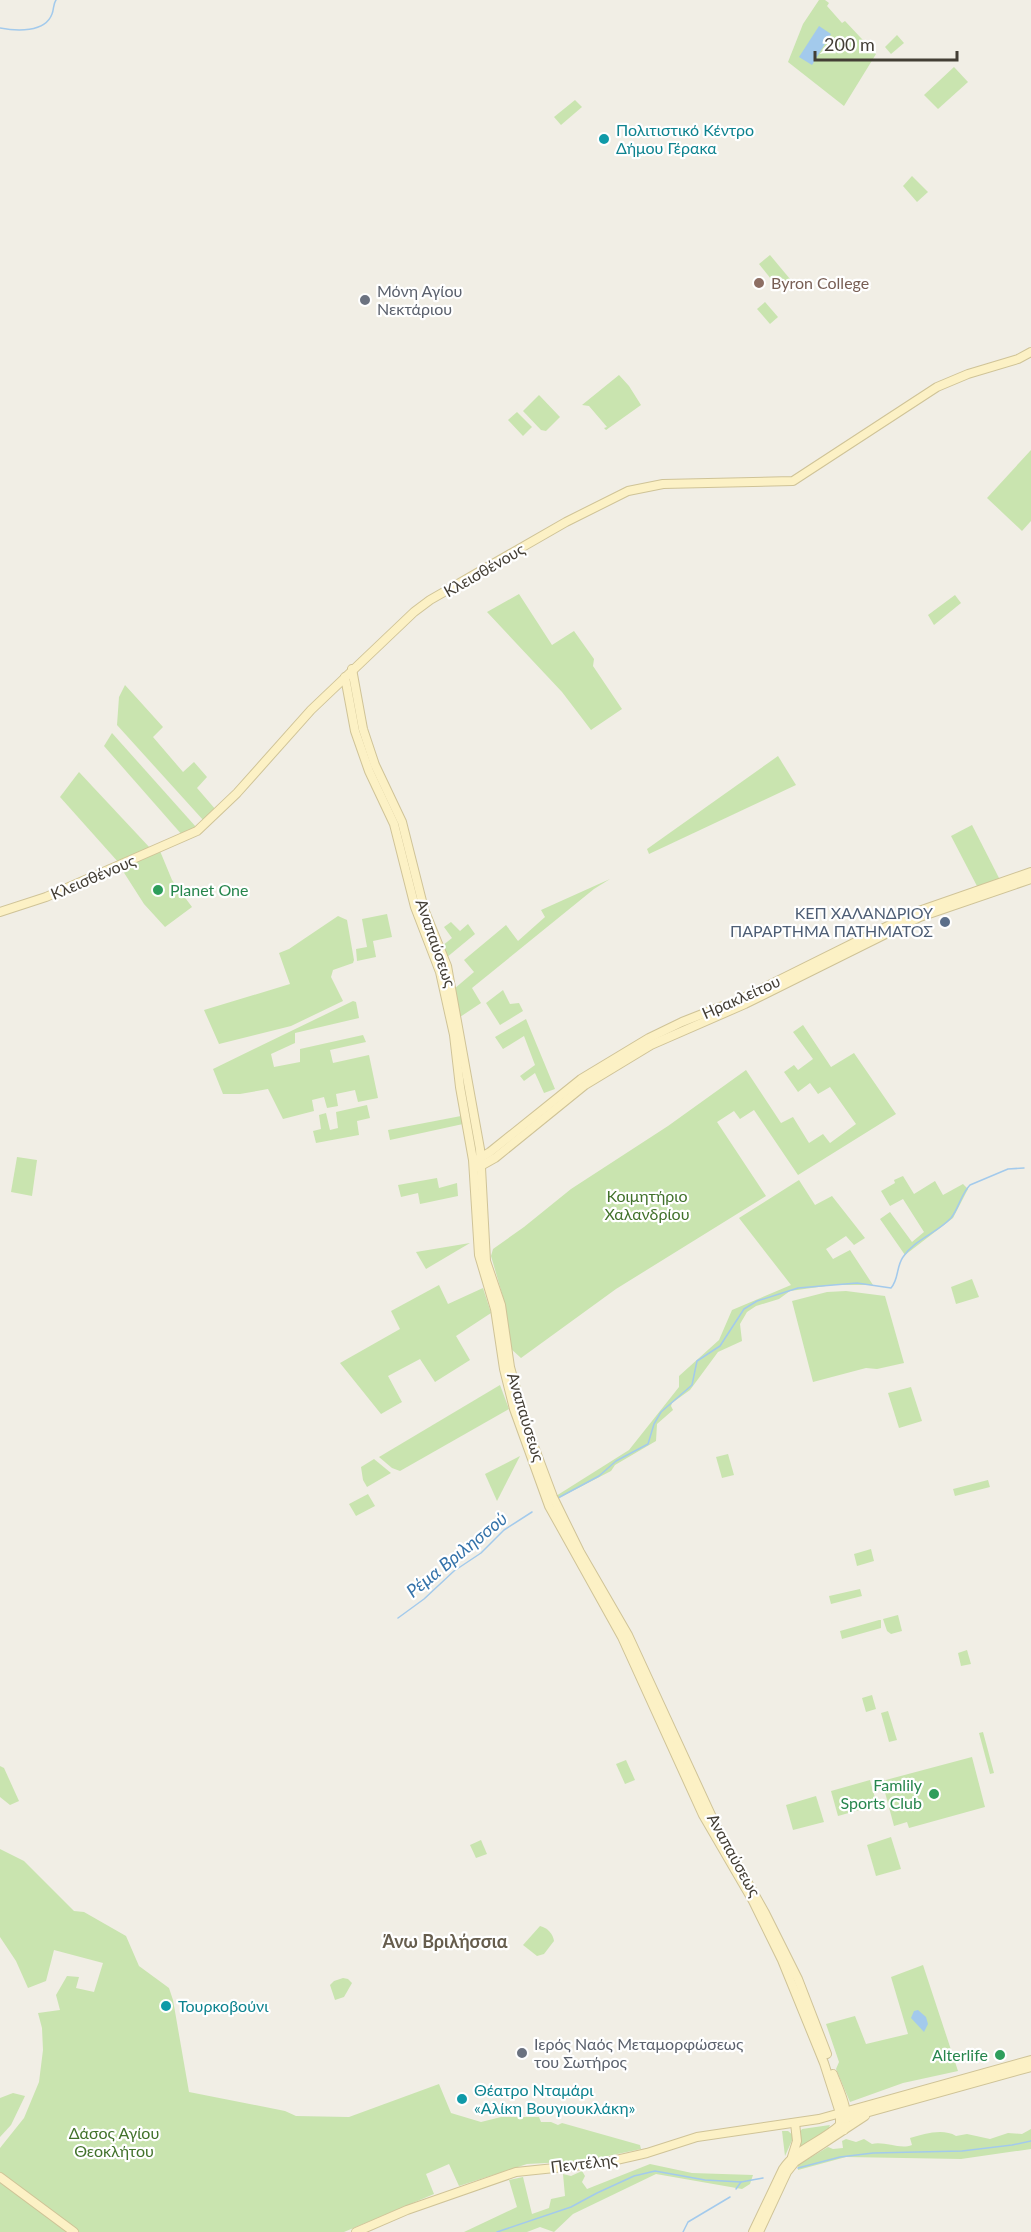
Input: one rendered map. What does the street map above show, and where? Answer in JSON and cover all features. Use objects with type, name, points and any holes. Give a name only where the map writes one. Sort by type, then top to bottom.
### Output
[{"type":"main road","name":"Κλεισθένους","points":[[0,912],[46,897],[197,831],[237,793],[309,712],[423,604],[620,494],[663,484],[793,481],[936,387],[968,374],[1018,359],[1031,352]]},
{"type":"main road","name":"Αναπαύσεως","points":[[352,669],[363,729],[375,765],[402,822],[424,909],[447,966],[478,1163],[486,1261],[501,1305],[510,1367],[536,1447],[553,1497],[580,1552],[628,1635],[711,1817],[754,1890],[798,1979],[823,2043],[843,2116]]},
{"type":"main road","name":"Αναπαύσεως","points":[[345,676],[355,731],[369,771],[394,825],[421,923],[438,962],[454,1035],[460,1087],[478,1163],[479,1255],[495,1309],[508,1390],[537,1476],[561,1529],[617,1628],[703,1815],[753,1901],[782,1960],[818,2043],[843,2116]]},
{"type":"main road","name":"Ηρακλείτου","points":[[478,1163],[581,1078],[649,1038],[743,998],[916,912],[1031,872]]},
{"type":"main road","name":"Ηρακλείτου","points":[[478,1163],[585,1085],[651,1045],[745,1004],[920,917],[1031,879]]},
{"type":"main road","name":"Πεντέλης","points":[[843,2116],[1031,2060]]},
{"type":"main road","name":"Πεντέλης","points":[[356,2232],[407,2210],[516,2172],[595,2164],[647,2153],[697,2137],[874,2110],[1031,2067]]},
{"type":"main road","points":[[759,2232],[791,2167],[802,2156],[874,2110]]},
{"type":"main road","points":[[843,2116],[844,2130]]},
{"type":"main road","points":[[791,2158],[836,2129],[843,2116]]},
{"type":"main road","points":[[753,2232],[783,2169],[791,2158],[797,2141],[795,2123]]},
{"type":"main road","points":[[0,2177],[74,2232]]},
{"type":"green space","points":[[819,0],[829,3],[827,6],[842,23],[845,21],[876,54],[844,106],[788,62],[803,24]]},
{"type":"green space","points":[[897,35],[904,43],[891,54],[885,47]]},
{"type":"green space","points":[[954,67],[968,82],[938,109],[924,95]]},
{"type":"green space","points":[[575,100],[582,107],[561,125],[554,117]]},
{"type":"green space","points":[[912,176],[928,192],[917,202],[903,186]]},
{"type":"green space","points":[[770,255],[790,279],[779,289],[759,264]]},
{"type":"green space","points":[[765,302],[778,317],[770,324],[757,309]]},
{"type":"green space","points":[[619,375],[641,405],[606,430],[604,428],[607,427],[589,406],[582,405]]},
{"type":"green space","points":[[539,395],[560,417],[546,431],[541,430],[523,411]]},
{"type":"green space","points":[[517,412],[532,427],[523,436],[508,420]]},
{"type":"green space","points":[[1031,450],[1031,521],[1022,531],[987,498]]},
{"type":"green space","points":[[519,594],[552,645],[574,631],[594,659],[593,666],[622,709],[591,730],[562,692],[487,612]]},
{"type":"green space","points":[[955,595],[961,603],[934,625],[928,615]]},
{"type":"green space","points":[[125,685],[163,727],[153,737],[183,772],[194,762],[207,777],[197,788],[216,810],[204,821],[117,725],[119,697]]},
{"type":"green space","points":[[112,733],[196,827],[183,836],[104,746]]},
{"type":"green space","points":[[778,756],[796,785],[649,854],[647,849]]},
{"type":"green space","points":[[79,772],[151,849],[119,863],[60,797]]},
{"type":"green space","points":[[972,825],[1000,880],[978,888],[951,836]]},
{"type":"green space","name":"Planet One","points":[[160,851],[172,880],[192,907],[165,927],[144,904],[121,868]]},
{"type":"green space","points":[[610,879],[594,889],[472,988],[481,1003],[460,1017],[454,989],[474,972],[464,960],[506,925],[518,941],[545,917],[541,910]]},
{"type":"green space","points":[[387,914],[392,937],[373,941],[376,957],[357,961],[356,949],[367,947],[362,919]]},
{"type":"green space","points":[[338,916],[347,920],[354,960],[353,963],[333,970],[331,977],[343,1001],[291,1026],[219,1044],[204,1010],[290,984],[279,953],[289,949]]},
{"type":"green space","points":[[451,922],[460,931],[468,924],[475,934],[446,958],[442,946],[452,938],[444,927]]},
{"type":"green space","points":[[503,990],[510,1004],[519,1003],[523,1011],[500,1025],[486,1003]]},
{"type":"green space","points":[[353,1001],[356,1002],[359,1018],[295,1033],[295,1043],[271,1054],[274,1067],[300,1062],[300,1049],[363,1035],[366,1042],[330,1050],[333,1063],[369,1055],[378,1098],[358,1102],[355,1090],[336,1094],[338,1106],[327,1108],[324,1097],[312,1100],[314,1111],[283,1119],[268,1089],[240,1094],[223,1094],[213,1069]]},
{"type":"green space","points":[[526,1019],[555,1089],[544,1093],[535,1073],[524,1081],[520,1076],[535,1065],[524,1036],[503,1049],[495,1037]]},
{"type":"green space","name":"Κοιμητήριο Χαλανδρίου","points":[[803,1025],[831,1067],[854,1053],[896,1114],[798,1175],[754,1110],[740,1119],[734,1111],[717,1122],[766,1196],[616,1289],[521,1358],[509,1347],[505,1304],[491,1256],[493,1249],[571,1189],[668,1126],[746,1070],[781,1123],[793,1117],[809,1143],[823,1134],[830,1143],[856,1124],[830,1087],[818,1094],[810,1083],[798,1092],[784,1072],[794,1065],[798,1070],[813,1059],[793,1032]]},
{"type":"green space","points":[[367,1105],[370,1118],[357,1121],[359,1135],[316,1143],[313,1131],[321,1129],[319,1115],[326,1113],[330,1130],[338,1128],[336,1112]]},
{"type":"green space","points":[[461,1116],[463,1124],[390,1140],[388,1130]]},
{"type":"green space","points":[[17,1157],[37,1160],[32,1196],[11,1192]]},
{"type":"green space","points":[[903,1176],[914,1194],[935,1181],[943,1195],[963,1184],[968,1189],[953,1218],[905,1255],[880,1219],[890,1212],[912,1242],[924,1232],[903,1199],[890,1206],[881,1191]]},
{"type":"green space","points":[[437,1178],[439,1188],[457,1183],[458,1196],[420,1204],[418,1193],[401,1197],[398,1185]]},
{"type":"green space","points":[[799,1180],[815,1205],[832,1196],[865,1238],[854,1245],[846,1236],[826,1249],[833,1259],[850,1250],[873,1285],[833,1285],[790,1291],[779,1299],[756,1306],[747,1312],[740,1324],[742,1341],[718,1352],[690,1390],[672,1403],[673,1410],[657,1424],[656,1441],[615,1465],[611,1471],[557,1499],[556,1496],[629,1450],[679,1387],[679,1376],[719,1340],[732,1310],[791,1285],[739,1218]]},
{"type":"green space","points":[[470,1243],[426,1269],[416,1252]]},
{"type":"green space","points":[[972,1279],[979,1297],[956,1304],[951,1287]]},
{"type":"green space","points":[[439,1285],[448,1304],[483,1288],[491,1313],[456,1336],[470,1360],[435,1382],[420,1359],[388,1376],[402,1402],[381,1414],[340,1363],[400,1329],[391,1311]]},
{"type":"green space","points":[[846,1291],[885,1296],[904,1363],[877,1369],[866,1368],[813,1382],[792,1301],[827,1292]]},
{"type":"green space","points":[[500,1385],[509,1409],[400,1471],[392,1468],[379,1457]]},
{"type":"green space","points":[[911,1387],[922,1421],[899,1428],[888,1393]]},
{"type":"green space","points":[[728,1454],[734,1475],[722,1478],[716,1457]]},
{"type":"green space","points":[[520,1456],[497,1501],[485,1474]]},
{"type":"green space","points":[[374,1459],[391,1473],[367,1487],[363,1480],[361,1467]]},
{"type":"green space","points":[[988,1480],[990,1487],[955,1496],[953,1489]]},
{"type":"green space","points":[[368,1494],[375,1506],[356,1516],[349,1504]]},
{"type":"green space","points":[[871,1549],[874,1561],[857,1566],[854,1554]]},
{"type":"green space","points":[[860,1589],[862,1596],[831,1604],[829,1596]]},
{"type":"green space","points":[[898,1615],[902,1631],[891,1634],[887,1631],[883,1619]]},
{"type":"green space","points":[[881,1620],[881,1628],[842,1639],[840,1631]]},
{"type":"green space","points":[[967,1650],[971,1664],[961,1666],[958,1653]]},
{"type":"green space","points":[[872,1695],[876,1709],[866,1712],[862,1698]]},
{"type":"green space","points":[[888,1711],[897,1740],[889,1742],[881,1713]]},
{"type":"green space","points":[[983,1732],[994,1773],[990,1774],[979,1733]]},
{"type":"green space","name":"Famlily Sports Club","points":[[972,1757],[985,1807],[909,1828],[907,1822],[894,1826],[882,1781]]},
{"type":"green space","points":[[626,1760],[635,1780],[625,1784],[616,1764]]},
{"type":"green space","points":[[0,1766],[4,1768],[19,1801],[10,1805],[0,1797]]},
{"type":"green space","points":[[870,1780],[877,1805],[838,1816],[831,1791]]},
{"type":"green space","points":[[816,1796],[824,1822],[793,1830],[786,1805]]},
{"type":"green space","points":[[891,1837],[901,1869],[876,1876],[867,1845]]},
{"type":"green space","points":[[481,1840],[487,1854],[476,1858],[470,1845]]},
{"type":"green space","name":"Δάσος Αγίου Θεοκλήτου","points":[[0,1849],[24,1861],[74,1911],[84,1912],[126,1936],[139,1966],[169,1988],[189,2092],[285,2111],[296,2116],[349,2117],[439,2084],[451,2113],[481,2122],[501,2117],[539,2117],[541,2122],[558,2125],[562,2123],[640,2145],[641,2149],[584,2161],[527,2164],[459,2186],[449,2164],[426,2174],[434,2194],[344,2232],[0,2232],[0,2148],[24,2118],[39,2082],[43,2050],[42,2028],[38,2013],[60,2010],[56,1995],[67,1976],[79,1977],[76,1988],[94,1992],[103,1963],[54,1950],[46,1981],[28,1988],[16,1961],[0,1937]]},
{"type":"green space","points":[[540,1926],[550,1932],[554,1941],[544,1954],[537,1956],[523,1945]]},
{"type":"green space","points":[[923,1965],[958,2071],[903,2083],[850,2102],[836,2069],[839,2062],[826,2024],[855,2016],[866,2044],[908,2034],[891,1977]]},
{"type":"green space","points":[[343,1978],[352,1983],[344,1997],[335,2000],[330,1985]]},
{"type":"green space","points":[[13,2093],[25,2096],[11,2125],[0,2137],[0,2098]]},
{"type":"green space","points":[[830,2125],[828,2130],[800,2147],[802,2129]]},
{"type":"green space","points":[[1031,2129],[1031,2149],[961,2159],[846,2157],[798,2170],[798,2165],[828,2147],[843,2148],[842,2141],[846,2139],[856,2142],[864,2139],[872,2144],[907,2146],[912,2145],[910,2138],[933,2132],[945,2132],[956,2136],[967,2134],[990,2139],[1008,2133],[1022,2134]]},
{"type":"green space","points":[[782,2131],[788,2131],[794,2136],[785,2156]]},
{"type":"green space","points":[[650,2164],[692,2173],[753,2175],[750,2184],[742,2189],[656,2174],[573,2214],[554,2232],[540,2227],[527,2232],[464,2232],[517,2207],[509,2180],[523,2177],[532,2214],[549,2208],[551,2199],[565,2196],[563,2174],[571,2176],[582,2171],[585,2176],[582,2182],[587,2189]]},
{"type":"water","points":[[819,26],[831,34],[812,65],[799,57]]},
{"type":"water","points":[[918,2010],[926,2017],[928,2024],[924,2032],[911,2018],[914,2011]]},
{"type":"waterway","points":[[0,28],[14,30],[37,28],[48,20],[56,0]]},
{"type":"waterway","name":"Ρέμα Βριλησσού","points":[[558,1498],[599,1476],[616,1461],[648,1444],[654,1424],[661,1412],[692,1385],[697,1361],[720,1346],[744,1309],[757,1301],[798,1288],[857,1283],[891,1288],[903,1257],[913,1246],[951,1218],[970,1185],[1008,1169],[1024,1168]]},
{"type":"waterway","name":"Ρέμα Βριλησσού","points":[[398,1618],[424,1599],[454,1571],[481,1553],[504,1530],[532,1512]]},
{"type":"waterway","points":[[798,2168],[840,2157],[873,2153],[962,2151],[1031,2141]]},
{"type":"waterway","points":[[497,2232],[571,2207],[634,2176],[655,2171],[705,2180],[741,2182],[763,2178]]},
{"type":"waterway","points":[[736,2189],[741,2182]]},
{"type":"waterway","points":[[683,2232],[688,2222],[730,2197]]},
{"type":"place","name":"Πολιτιστικό Κέντρο Δήμου Γέρακα","points":[[604,139]]},
{"type":"place","name":"Byron College","points":[[759,283]]},
{"type":"place","name":"Μόνη Αγίου Νεκτάριου","points":[[365,300]]},
{"type":"place","name":"Planet One","points":[[158,890]]},
{"type":"place","name":"ΚΕΠ ΧΑΛΑΝΔΡΙΟΥ ΠΑΡΑΡΤΗΜΑ ΠΑΤΗΜΑΤΟΣ","points":[[945,922]]},
{"type":"place","name":"Famlily Sports Club","points":[[934,1794]]},
{"type":"place","name":"Τουρκοβούνι","points":[[166,2006]]},
{"type":"place","name":"Ιερός Ναός Μεταμορφώσεως του Σωτήρος","points":[[522,2053]]},
{"type":"place","name":"Alterlife","points":[[1000,2055]]},
{"type":"place","name":"Θέατρο Νταμάρι «Αλίκη Βουγιουκλάκη»","points":[[462,2099]]},
{"type":"district","name":"Άνω Βριλήσσια","points":[[445,1942]]}]
